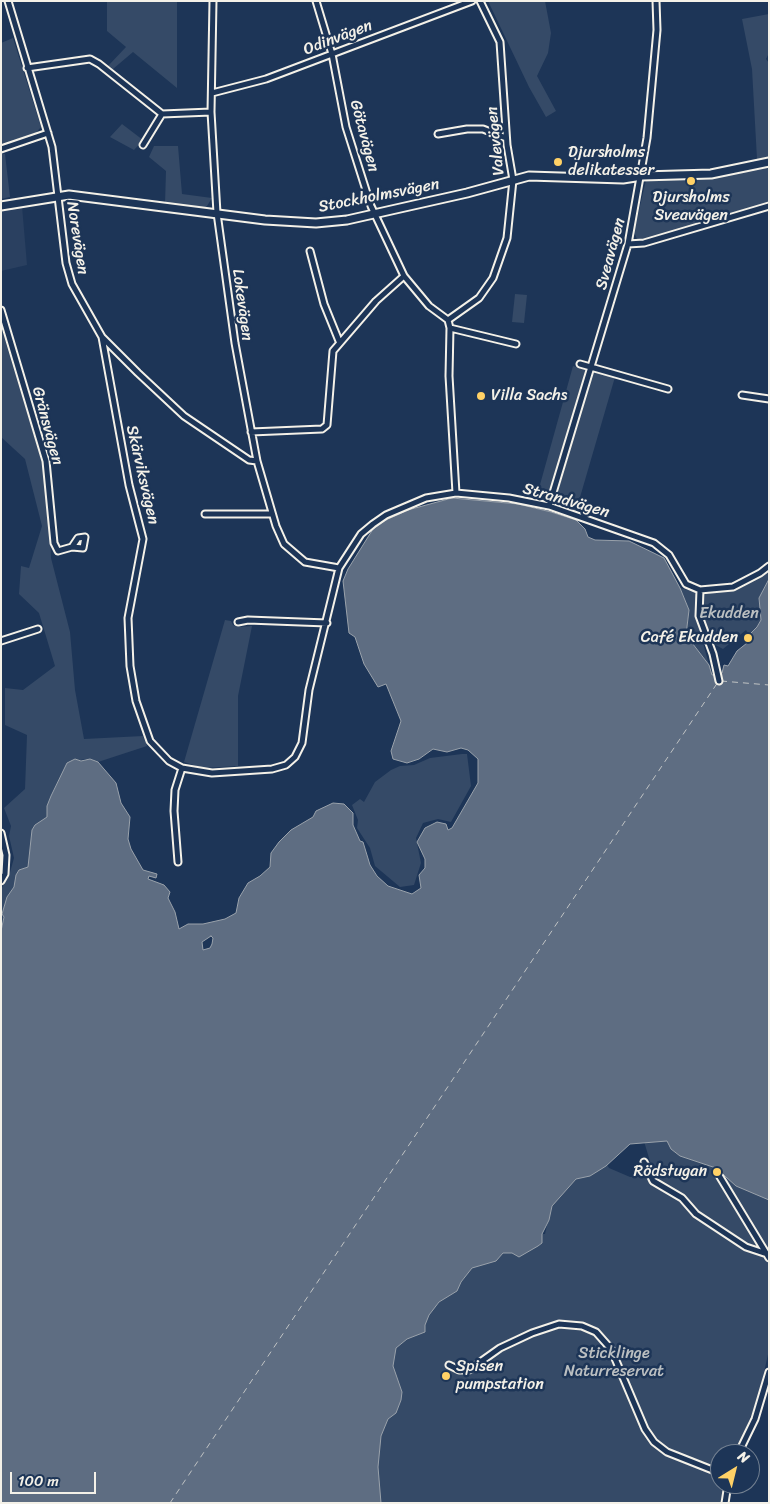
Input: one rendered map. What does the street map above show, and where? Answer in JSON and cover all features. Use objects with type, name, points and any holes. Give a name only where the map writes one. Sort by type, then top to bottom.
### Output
[{"type":"street","points":[[1,2],[7,1]]},
{"type":"street","name":"Norevägen","points":[[7,1],[48,133],[69,276],[102,337],[184,416],[249,460],[257,461]]},
{"type":"street","name":"Lokevägen","points":[[213,1],[211,112],[217,213],[234,343],[257,461],[272,514],[284,544],[305,562],[339,568]]},
{"type":"street","name":"Götavägen","points":[[316,1],[332,54],[346,127],[371,206],[388,246],[404,276],[429,306],[448,320]]},
{"type":"street","name":"Odinvägen","points":[[212,93],[244,87],[472,1]]},
{"type":"street","name":"Valevägen","points":[[448,320],[479,298],[493,278],[508,238],[513,180],[506,138],[500,42],[480,1]]},
{"type":"street","name":"Sveavägen","points":[[549,506],[628,244],[642,176],[657,30],[656,1]]},
{"type":"street","points":[[27,68],[90,59],[162,114],[211,112]]},
{"type":"street","points":[[143,145],[162,114]]},
{"type":"street","points":[[438,134],[467,129],[483,129],[506,138]]},
{"type":"street","points":[[1,148],[48,133]]},
{"type":"street","name":"Stockholmsvägen","points":[[1,206],[58,196],[85,196],[264,220],[316,223],[347,220],[375,212],[467,193],[513,180],[542,175],[623,179],[642,176],[711,174],[769,162]]},
{"type":"street","points":[[628,244],[644,244],[769,206]]},
{"type":"street","points":[[310,251],[324,304],[339,341]]},
{"type":"street","points":[[251,432],[322,429],[327,426],[333,351],[339,341],[376,301],[404,276]]},
{"type":"street","name":"Gränsvägen","points":[[1,310],[46,461],[54,543],[58,551],[72,547]]},
{"type":"street","points":[[448,320],[450,328],[449,376],[456,493]]},
{"type":"street","points":[[450,328],[516,344]]},
{"type":"street","name":"Skärviksvägen","points":[[102,337],[129,485],[144,539],[128,618],[130,666],[136,701],[150,741],[168,761],[182,768],[212,773],[272,769],[286,765],[295,757],[302,743],[309,690],[339,568]]},
{"type":"street","points":[[580,364],[668,389]]},
{"type":"street","points":[[742,395],[769,399]]},
{"type":"street","name":"Strandvägen","points":[[339,568],[361,534],[386,515],[426,498],[456,493],[510,498],[549,506],[654,543],[669,556],[686,584],[700,590]]},
{"type":"street","points":[[206,514],[272,514]]},
{"type":"street","points":[[719,681],[713,654],[699,616],[700,590],[733,587],[769,566]]},
{"type":"street","points":[[238,622],[248,620],[327,623]]},
{"type":"street","points":[[1,641],[38,629]]},
{"type":"street","points":[[178,862],[174,811],[175,790],[182,768]]},
{"type":"street","points":[[1,833],[6,854],[4,874],[1,881]]},
{"type":"street","points":[[644,1162],[653,1181],[682,1198],[696,1214],[746,1247],[768,1256]]},
{"type":"street","points":[[720,1177],[768,1256]]},
{"type":"street","points":[[449,1365],[459,1370],[469,1370],[500,1348],[532,1333],[559,1324],[582,1326],[596,1332],[611,1349],[645,1429],[654,1442],[667,1452],[710,1469]]},
{"type":"street","points":[[743,1444],[755,1419],[769,1372]]},
{"type":"shaded area","points":[[22,206],[27,265],[1,271],[1,211]]},
{"type":"shaded area","points":[[452,498],[518,504],[576,520],[585,529],[588,537],[595,540],[629,541],[664,558],[689,610],[686,635],[709,665],[712,675],[722,673],[724,665],[728,666],[737,651],[752,639],[749,635],[761,620],[759,598],[769,579],[769,1200],[736,1186],[716,1168],[680,1156],[671,1149],[667,1141],[630,1144],[606,1166],[590,1176],[576,1179],[552,1206],[549,1220],[542,1234],[542,1243],[519,1257],[512,1253],[503,1253],[496,1261],[472,1268],[461,1282],[457,1291],[439,1302],[429,1315],[425,1325],[425,1332],[407,1339],[396,1348],[393,1366],[402,1392],[396,1413],[388,1419],[381,1436],[378,1467],[381,1503],[1,1503],[1,931],[4,917],[2,914],[7,897],[14,887],[16,875],[19,870],[28,867],[32,830],[35,825],[47,817],[47,806],[67,763],[75,759],[81,761],[90,759],[98,762],[116,783],[121,803],[130,817],[128,839],[131,849],[143,870],[157,874],[156,878],[149,876],[148,879],[164,885],[170,892],[168,898],[175,912],[179,929],[188,924],[203,924],[225,919],[236,913],[239,898],[248,883],[270,867],[271,853],[279,842],[291,830],[313,817],[316,811],[333,803],[344,804],[353,813],[353,825],[360,841],[363,842],[370,865],[377,876],[388,886],[412,894],[421,888],[419,875],[425,868],[425,859],[417,842],[425,828],[437,822],[446,824],[448,830],[452,828],[478,783],[478,759],[468,750],[461,748],[447,752],[433,749],[419,759],[407,763],[393,759],[391,751],[401,721],[386,684],[378,687],[364,664],[355,637],[349,633],[343,581],[348,569],[373,529],[386,520],[408,510]],"holes":[[[211,936],[213,938],[210,948],[203,950],[202,942]]]},
{"type":"green space","points":[[107,1],[177,1],[177,88],[133,52],[113,69],[108,66],[126,47],[107,31]]},
{"type":"green space","points":[[488,1],[545,1],[551,33],[548,53],[537,76],[556,111],[546,117],[529,87]]},
{"type":"green space","points":[[769,14],[769,53],[766,59],[769,63],[769,157],[757,159],[752,69],[742,19]]},
{"type":"green space","points":[[13,38],[41,127],[34,135],[7,145],[1,145],[1,43]]},
{"type":"green space","points":[[122,124],[143,140],[134,150],[110,137]]},
{"type":"green space","points":[[154,146],[178,146],[182,194],[212,198],[207,206],[202,209],[165,204],[166,171],[149,157]]},
{"type":"green space","points":[[2,153],[5,154],[10,197],[1,199]]},
{"type":"green space","points":[[769,167],[769,204],[725,214],[647,241],[637,239],[634,232],[646,180],[710,178]]},
{"type":"green space","points":[[515,294],[527,295],[524,323],[512,322]]},
{"type":"green space","points":[[1,327],[48,482],[51,558],[70,632],[75,690],[84,739],[143,736],[147,746],[98,762],[85,759],[67,763],[47,806],[47,817],[35,825],[32,830],[28,867],[19,870],[16,875],[14,887],[7,897],[1,931],[1,889],[9,876],[14,858],[9,836],[11,826],[4,808],[25,789],[27,735],[5,725],[5,688],[23,690],[55,666],[39,613],[19,594],[21,566],[29,568],[42,526],[25,459],[1,437]]},
{"type":"green space","points":[[573,366],[589,371],[551,495],[546,501],[536,499]]},
{"type":"green space","points":[[593,370],[615,377],[576,511],[558,505],[557,495]]},
{"type":"green space","name":"Ekudden","points":[[769,571],[769,579],[759,598],[761,620],[757,627],[749,635],[746,630],[723,649],[712,643],[705,621],[703,593],[727,592],[751,582]]},
{"type":"green space","name":"Ekudden","points":[[680,588],[696,592],[696,617],[709,665],[686,635],[689,610]]},
{"type":"green space","points":[[225,620],[231,621],[233,625],[238,627],[252,626],[238,696],[238,766],[203,768],[184,762]]},
{"type":"green space","points":[[467,754],[471,786],[451,822],[438,819],[423,823],[416,838],[421,863],[414,885],[400,887],[375,866],[370,848],[357,828],[358,820],[352,805],[360,799],[364,802],[375,782],[391,770],[400,766],[414,765],[430,758]]},
{"type":"green space","name":"Sticklinge Naturreservat","points":[[643,1138],[666,1140],[769,1195],[769,1350],[758,1399],[739,1444],[710,1444],[710,1494],[723,1494],[722,1503],[378,1503],[375,1474],[381,1425],[396,1381],[391,1362],[395,1344],[424,1324],[425,1316],[464,1279],[469,1270],[503,1252],[521,1254],[542,1238],[542,1234],[545,1234],[552,1203],[574,1178],[606,1163],[609,1168],[630,1177],[641,1177],[652,1168]]},
{"type":"ferry route","points":[[721,681],[769,685]]},
{"type":"ferry route","points":[[170,1503],[718,682]]},
{"type":"place","name":"Djursholms delikatesser","points":[[558,162]]},
{"type":"place","name":"Djursholms Sveavägen","points":[[691,181]]},
{"type":"place","name":"Villa Sachs","points":[[481,396]]},
{"type":"place","name":"Café Ekudden","points":[[748,638]]},
{"type":"place","name":"Rödstugan","points":[[717,1172]]},
{"type":"place","name":"Spisen pumpstation","points":[[446,1376]]}]
